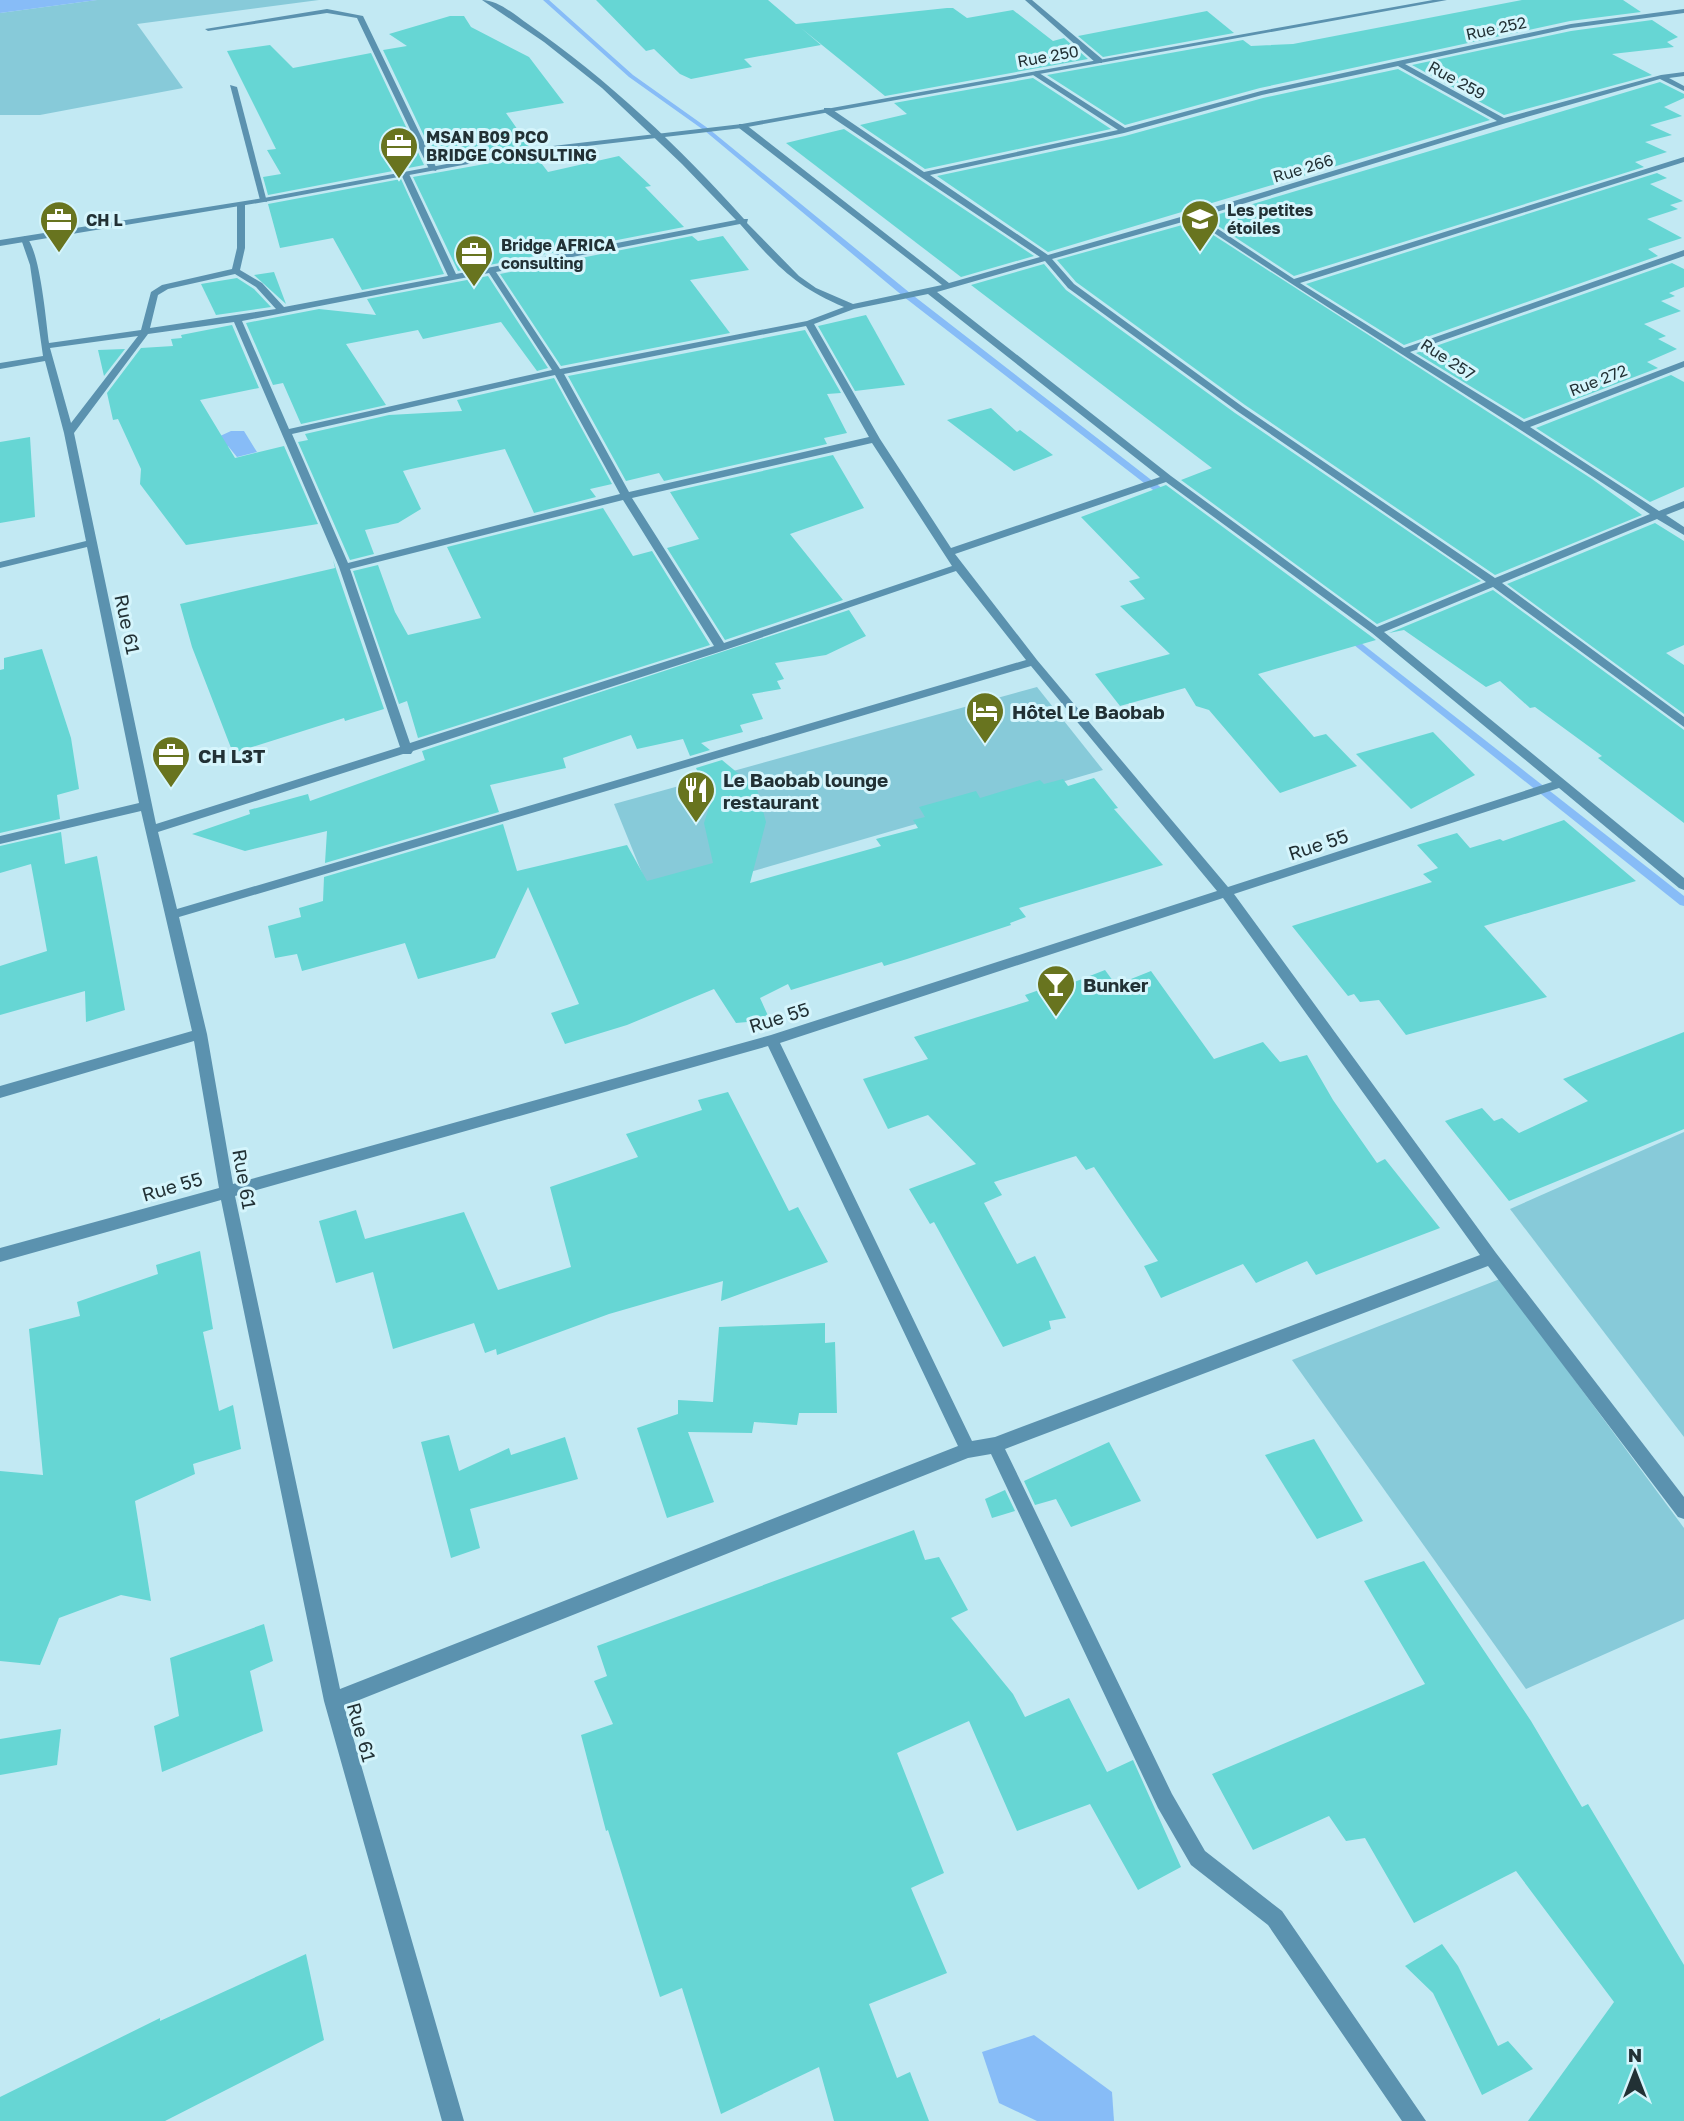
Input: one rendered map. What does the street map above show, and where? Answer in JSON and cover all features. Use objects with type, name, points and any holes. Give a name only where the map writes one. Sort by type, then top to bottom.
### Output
[{"type":"street","points":[[485,0],[539,32],[657,134],[745,221],[768,251],[808,287],[852,307]]},
{"type":"street","points":[[1028,0],[1099,61]]},
{"type":"street","name":"Rue 250","points":[[0,243],[264,201],[527,151],[741,126],[1444,0]]},
{"type":"street","name":"Rue 252","points":[[921,175],[1124,131],[1261,93],[1398,63],[1571,26],[1684,11]]},
{"type":"street","points":[[208,29],[327,12],[360,16],[433,169]]},
{"type":"street","name":"Rue 259","points":[[1398,63],[1503,121]]},
{"type":"street","points":[[1036,73],[1124,131]]},
{"type":"street","name":"Rue 266","points":[[285,433],[558,372],[809,323],[852,307],[930,291],[946,284],[1194,216],[1503,121],[1661,77],[1684,74]]},
{"type":"street","points":[[1661,77],[1684,89]]},
{"type":"street","points":[[233,87],[264,201]]},
{"type":"street","points":[[827,110],[1046,257],[1071,286],[1229,401],[1492,581],[1684,723]]},
{"type":"street","points":[[741,126],[946,284]]},
{"type":"street","points":[[1293,282],[1684,159]]},
{"type":"street","points":[[405,174],[453,277]]},
{"type":"street","points":[[236,271],[241,248],[241,204]]},
{"type":"street","name":"Rue 257","points":[[1194,216],[1293,282],[1406,350],[1684,532]]},
{"type":"street","points":[[0,366],[47,352],[145,332],[237,319],[745,221]]},
{"type":"street","name":"Rue 61","points":[[25,239],[34,265],[47,352],[69,433],[151,830],[201,1034],[226,1191],[333,1701],[453,2121]]},
{"type":"street","points":[[1406,350],[1684,253]]},
{"type":"street","points":[[491,270],[558,372],[626,496],[721,648]]},
{"type":"street","points":[[69,433],[145,332],[154,294],[165,287],[236,271],[259,285],[282,310]]},
{"type":"street","points":[[930,291],[1167,478],[1376,631],[1684,885]]},
{"type":"street","points":[[237,319],[344,567],[407,751]]},
{"type":"street","points":[[809,323],[875,439],[958,567],[1033,662],[1227,894],[1491,1258],[1684,1511]]},
{"type":"street","name":"Rue 272","points":[[1523,426],[1684,364]]},
{"type":"street","points":[[344,567],[626,496],[875,439]]},
{"type":"street","points":[[950,552],[1167,478]]},
{"type":"street","points":[[1376,631],[1684,504]]},
{"type":"street","points":[[0,565],[92,543]]},
{"type":"street","points":[[151,830],[407,751],[958,567]]},
{"type":"street","points":[[172,915],[1033,662]]},
{"type":"street","name":"Rue 55","points":[[0,1255],[772,1040],[1559,784]]},
{"type":"street","points":[[0,840],[146,806]]},
{"type":"street","points":[[0,1092],[201,1034]]},
{"type":"street","points":[[772,1040],[968,1450]]},
{"type":"street","points":[[333,1701],[968,1450],[995,1445],[1491,1258]]},
{"type":"street","points":[[995,1445],[1165,1801],[1198,1857],[1275,1918],[1415,2121]]},
{"type":"shaded area","points":[[0,0],[97,0],[0,13]]},
{"type":"shaded area","points":[[97,0],[319,0],[137,24],[183,88],[40,115],[0,115],[0,13]]},
{"type":"shaded area","points":[[231,431],[244,431],[257,452],[237,457],[228,446],[222,447],[218,437]]},
{"type":"shaded area","points":[[1037,687],[1103,770],[653,900],[614,804]]},
{"type":"shaded area","points":[[1684,1132],[1684,1437],[1510,1209]]},
{"type":"shaded area","points":[[1500,1279],[1684,1528],[1684,1619],[1526,1689],[1292,1360]]},
{"type":"shaded area","points":[[1034,2035],[1112,2092],[1114,2121],[1037,2121],[999,2103],[982,2052]]},
{"type":"building","points":[[596,0],[768,0],[796,24],[947,8],[953,8],[967,18],[1013,10],[1053,41],[1064,38],[1088,59],[885,96],[801,28],[821,45],[744,59],[752,67],[691,79],[680,74],[654,49],[646,51]]},
{"type":"building","points":[[1522,0],[1623,0],[1641,12],[1570,21],[1260,88],[1125,125],[1047,75],[1243,40],[1251,46],[1293,44]]},
{"type":"building","points":[[1207,11],[1234,33],[1103,57],[1078,36]]},
{"type":"building","points":[[450,16],[464,16],[471,27],[529,57],[564,103],[506,113],[529,146],[437,163],[383,50],[407,46],[389,34]]},
{"type":"building","points":[[1652,20],[1678,37],[1667,42],[1674,47],[1612,54],[1652,75],[1504,115],[1412,65],[1571,31]]},
{"type":"building","points":[[270,45],[293,68],[371,53],[424,165],[268,195],[263,177],[281,174],[267,150],[276,149],[227,51]]},
{"type":"building","points":[[1398,69],[1490,120],[1048,252],[937,176],[1125,136],[1263,98]]},
{"type":"building","points":[[1033,78],[1111,129],[925,169],[860,125],[907,114],[894,103]]},
{"type":"building","points":[[1660,82],[1684,94],[1684,98],[1664,107],[1682,116],[1650,125],[1672,135],[1645,142],[1667,152],[1635,162],[1644,167],[1294,276],[1206,218]]},
{"type":"building","points":[[844,129],[1034,256],[961,277],[786,143]]},
{"type":"building","points":[[535,155],[548,172],[619,156],[651,186],[645,187],[684,227],[458,271],[413,177]]},
{"type":"building","points":[[1657,173],[1667,178],[1650,184],[1683,201],[1670,205],[1678,209],[1647,219],[1682,238],[1648,249],[1658,256],[1404,345],[1306,284]]},
{"type":"building","points":[[401,179],[444,274],[362,290],[333,238],[280,248],[268,204]]},
{"type":"building","points":[[1193,222],[1592,479],[1642,515],[1495,575],[1245,405],[1076,282],[1057,260]]},
{"type":"building","points":[[692,236],[698,241],[723,236],[749,270],[690,280],[730,333],[561,366],[500,274]]},
{"type":"building","points":[[1672,263],[1684,269],[1684,287],[1669,293],[1675,296],[1661,301],[1681,311],[1644,324],[1666,336],[1658,339],[1677,349],[1647,362],[1658,368],[1524,419],[1416,353]]},
{"type":"building","points":[[1044,264],[1066,290],[1235,413],[1481,581],[1377,624],[1181,480],[1212,468],[971,285]]},
{"type":"building","points":[[274,272],[286,304],[254,275]]},
{"type":"building","points":[[488,276],[548,368],[537,371],[501,322],[423,339],[418,330],[346,344],[386,405],[301,424],[283,383],[273,385],[246,323],[319,309],[376,315],[367,299]]},
{"type":"building","points":[[237,278],[254,289],[271,307],[216,315],[201,284]]},
{"type":"building","points":[[866,315],[905,385],[855,391],[818,326]]},
{"type":"building","points":[[232,325],[259,388],[200,400],[235,458],[284,446],[318,524],[186,545],[140,484],[141,469],[118,419],[113,420],[107,393],[141,348],[173,346],[171,339],[182,338],[181,335]]},
{"type":"building","points":[[805,330],[841,393],[827,394],[847,433],[824,438],[827,444],[664,481],[659,473],[626,481],[568,376]]},
{"type":"building","points":[[125,349],[104,376],[98,350]]},
{"type":"building","points":[[1671,375],[1684,382],[1684,487],[1650,502],[1536,428]]},
{"type":"building","points":[[554,378],[612,484],[590,489],[596,497],[534,513],[505,449],[403,471],[421,509],[398,523],[365,530],[374,554],[350,560],[298,442],[308,440],[305,434],[389,415],[462,411],[457,400]]},
{"type":"building","points":[[991,408],[1017,432],[1020,430],[1053,455],[1014,471],[947,420]]},
{"type":"building","points":[[30,437],[35,517],[0,523],[0,442]]},
{"type":"building","points":[[833,455],[864,508],[790,534],[843,600],[725,640],[667,548],[699,539],[670,492]]},
{"type":"building","points":[[1166,485],[1376,640],[1258,674],[1314,737],[1326,734],[1357,766],[1280,793],[1209,710],[1196,706],[1185,688],[1120,706],[1095,674],[1170,654],[1120,606],[1145,599],[1129,581],[1140,578],[1081,517]]},
{"type":"building","points":[[603,508],[633,556],[652,551],[710,645],[418,738],[407,701],[399,704],[353,571],[378,565],[395,612],[408,635],[481,618],[447,547]]},
{"type":"building","points":[[1655,523],[1684,541],[1684,645],[1666,653],[1684,665],[1684,714],[1507,584]]},
{"type":"building","points":[[333,560],[384,709],[345,721],[344,718],[233,753],[192,647],[180,604],[335,568]]},
{"type":"building","points":[[1493,590],[1684,730],[1684,823],[1598,758],[1602,756],[1535,707],[1530,708],[1500,681],[1486,687],[1404,630],[1389,633]]},
{"type":"building","points":[[849,610],[866,636],[826,655],[775,663],[784,679],[777,681],[781,689],[752,694],[763,719],[740,725],[743,732],[701,743],[710,750],[690,756],[683,739],[637,749],[631,735],[563,758],[566,768],[490,785],[499,812],[325,863],[327,831],[245,851],[192,834],[250,814],[249,810],[308,794],[310,801],[425,760],[422,751]]},
{"type":"building","points":[[42,649],[71,738],[79,789],[57,795],[60,819],[0,833],[0,670],[4,669],[4,658]]},
{"type":"building","points":[[1433,732],[1475,775],[1411,809],[1356,754]]},
{"type":"building","points":[[722,760],[757,789],[766,822],[750,883],[881,846],[876,839],[918,828],[913,820],[925,817],[919,807],[976,791],[980,798],[1040,780],[1044,784],[1063,779],[1068,786],[1094,778],[1118,808],[1114,809],[1163,865],[1019,908],[1026,917],[1010,923],[1011,925],[907,959],[884,966],[882,962],[791,990],[788,984],[760,998],[770,1020],[736,1023],[714,989],[627,1025],[565,1044],[551,1013],[579,1004],[528,887],[495,958],[418,979],[405,943],[302,971],[297,954],[275,958],[268,926],[301,917],[299,908],[323,901],[324,877],[503,824],[517,871],[627,845],[647,881],[713,863],[704,823],[711,801],[696,768]]},
{"type":"building","points":[[1564,820],[1636,881],[1484,926],[1547,997],[1406,1035],[1379,1000],[1360,1002],[1354,994],[1348,996],[1292,926],[1432,882],[1423,874],[1438,868],[1417,845],[1457,833],[1470,848],[1500,839],[1503,841]]},
{"type":"building","points":[[61,832],[65,864],[97,856],[125,1010],[86,1022],[85,991],[0,1015],[0,966],[47,951],[31,864],[0,873],[0,846]]},
{"type":"building","points":[[1105,970],[1116,985],[1151,971],[1214,1059],[1263,1042],[1280,1062],[1307,1055],[1333,1100],[1377,1163],[1385,1159],[1440,1228],[1316,1275],[1307,1261],[1256,1283],[1243,1264],[1161,1298],[1144,1266],[1158,1261],[1094,1167],[1086,1170],[1076,1156],[994,1182],[1002,1195],[984,1203],[1017,1264],[1035,1256],[1066,1318],[1049,1321],[1051,1329],[1003,1347],[934,1222],[930,1224],[909,1189],[976,1164],[928,1115],[888,1129],[863,1079],[928,1059],[914,1037],[1029,1001],[1025,995],[1056,984],[1059,988]]},
{"type":"building","points":[[1684,1032],[1684,1129],[1509,1201],[1445,1121],[1482,1108],[1494,1121],[1502,1118],[1519,1133],[1588,1101],[1563,1079]]},
{"type":"building","points":[[728,1092],[789,1211],[798,1207],[828,1262],[721,1301],[723,1281],[609,1314],[497,1355],[496,1349],[485,1353],[474,1323],[393,1349],[373,1272],[336,1283],[319,1221],[356,1210],[365,1239],[464,1212],[498,1290],[571,1267],[550,1187],[638,1157],[626,1134],[702,1110],[698,1100]]},
{"type":"building","points":[[200,1251],[213,1329],[203,1332],[219,1411],[233,1405],[241,1449],[193,1464],[195,1474],[135,1501],[151,1601],[121,1595],[59,1618],[40,1665],[0,1661],[0,1471],[43,1475],[29,1329],[80,1316],[77,1302],[158,1274],[156,1265]]},
{"type":"building","points":[[825,1323],[825,1343],[835,1342],[837,1413],[799,1413],[797,1425],[754,1422],[752,1433],[688,1432],[714,1502],[667,1518],[637,1428],[678,1414],[678,1400],[713,1402],[719,1327]]},
{"type":"building","points":[[449,1435],[459,1471],[509,1448],[511,1455],[565,1437],[578,1479],[470,1509],[480,1548],[451,1558],[421,1442]]},
{"type":"building","points":[[1314,1439],[1363,1521],[1317,1539],[1265,1455]]},
{"type":"building","points":[[1109,1442],[1141,1501],[1071,1527],[1056,1499],[1035,1505],[1024,1481]]},
{"type":"building","points":[[1005,1490],[1015,1511],[992,1518],[985,1499]]},
{"type":"building","points":[[914,1530],[925,1560],[939,1557],[968,1610],[951,1618],[1013,1694],[1025,1717],[1069,1698],[1107,1772],[1133,1760],[1181,1867],[1138,1890],[1090,1804],[1017,1831],[969,1721],[897,1753],[944,1873],[911,1888],[947,1973],[869,2004],[897,2078],[910,2072],[929,2121],[834,2121],[819,2067],[721,2114],[682,1988],[660,1997],[608,1830],[606,1831],[581,1735],[613,1724],[594,1681],[607,1676],[597,1646]]},
{"type":"building","points":[[1424,1561],[1531,1721],[1582,1807],[1588,1804],[1684,1965],[1684,2121],[1528,2121],[1614,2002],[1516,1871],[1414,1923],[1365,1838],[1346,1841],[1329,1816],[1253,1850],[1212,1774],[1425,1684],[1364,1581]]},
{"type":"building","points":[[264,1624],[273,1661],[250,1671],[263,1731],[162,1772],[154,1726],[179,1716],[170,1658]]},
{"type":"building","points":[[61,1729],[57,1765],[0,1775],[0,1739]]},
{"type":"building","points":[[1442,1944],[1458,1966],[1498,2046],[1508,2041],[1533,2069],[1482,2095],[1433,1993],[1405,1966]]},
{"type":"building","points":[[306,1954],[324,2040],[165,2121],[0,2121],[0,2097],[160,2018],[160,2021]]},
{"type":"waterway","points":[[546,0],[631,76],[707,130],[907,295],[1169,498]]},
{"type":"waterway","points":[[1347,635],[1684,902]]},
{"type":"place","name":"MSAN B09 PCO BRIDGE CONSULTING","points":[[399,180]]},
{"type":"place","name":"Les petites étoiles","points":[[1200,253]]},
{"type":"place","name":"CH L","points":[[59,254]]},
{"type":"place","name":"Bridge AFRICA consulting","points":[[474,288]]},
{"type":"place","name":"Hôtel Le Baobab","points":[[985,745]]},
{"type":"place","name":"CH L3T","points":[[171,789]]},
{"type":"place","name":"Le Baobab lounge restaurant","points":[[696,824]]},
{"type":"place","name":"Bunker","points":[[1056,1018]]}]
